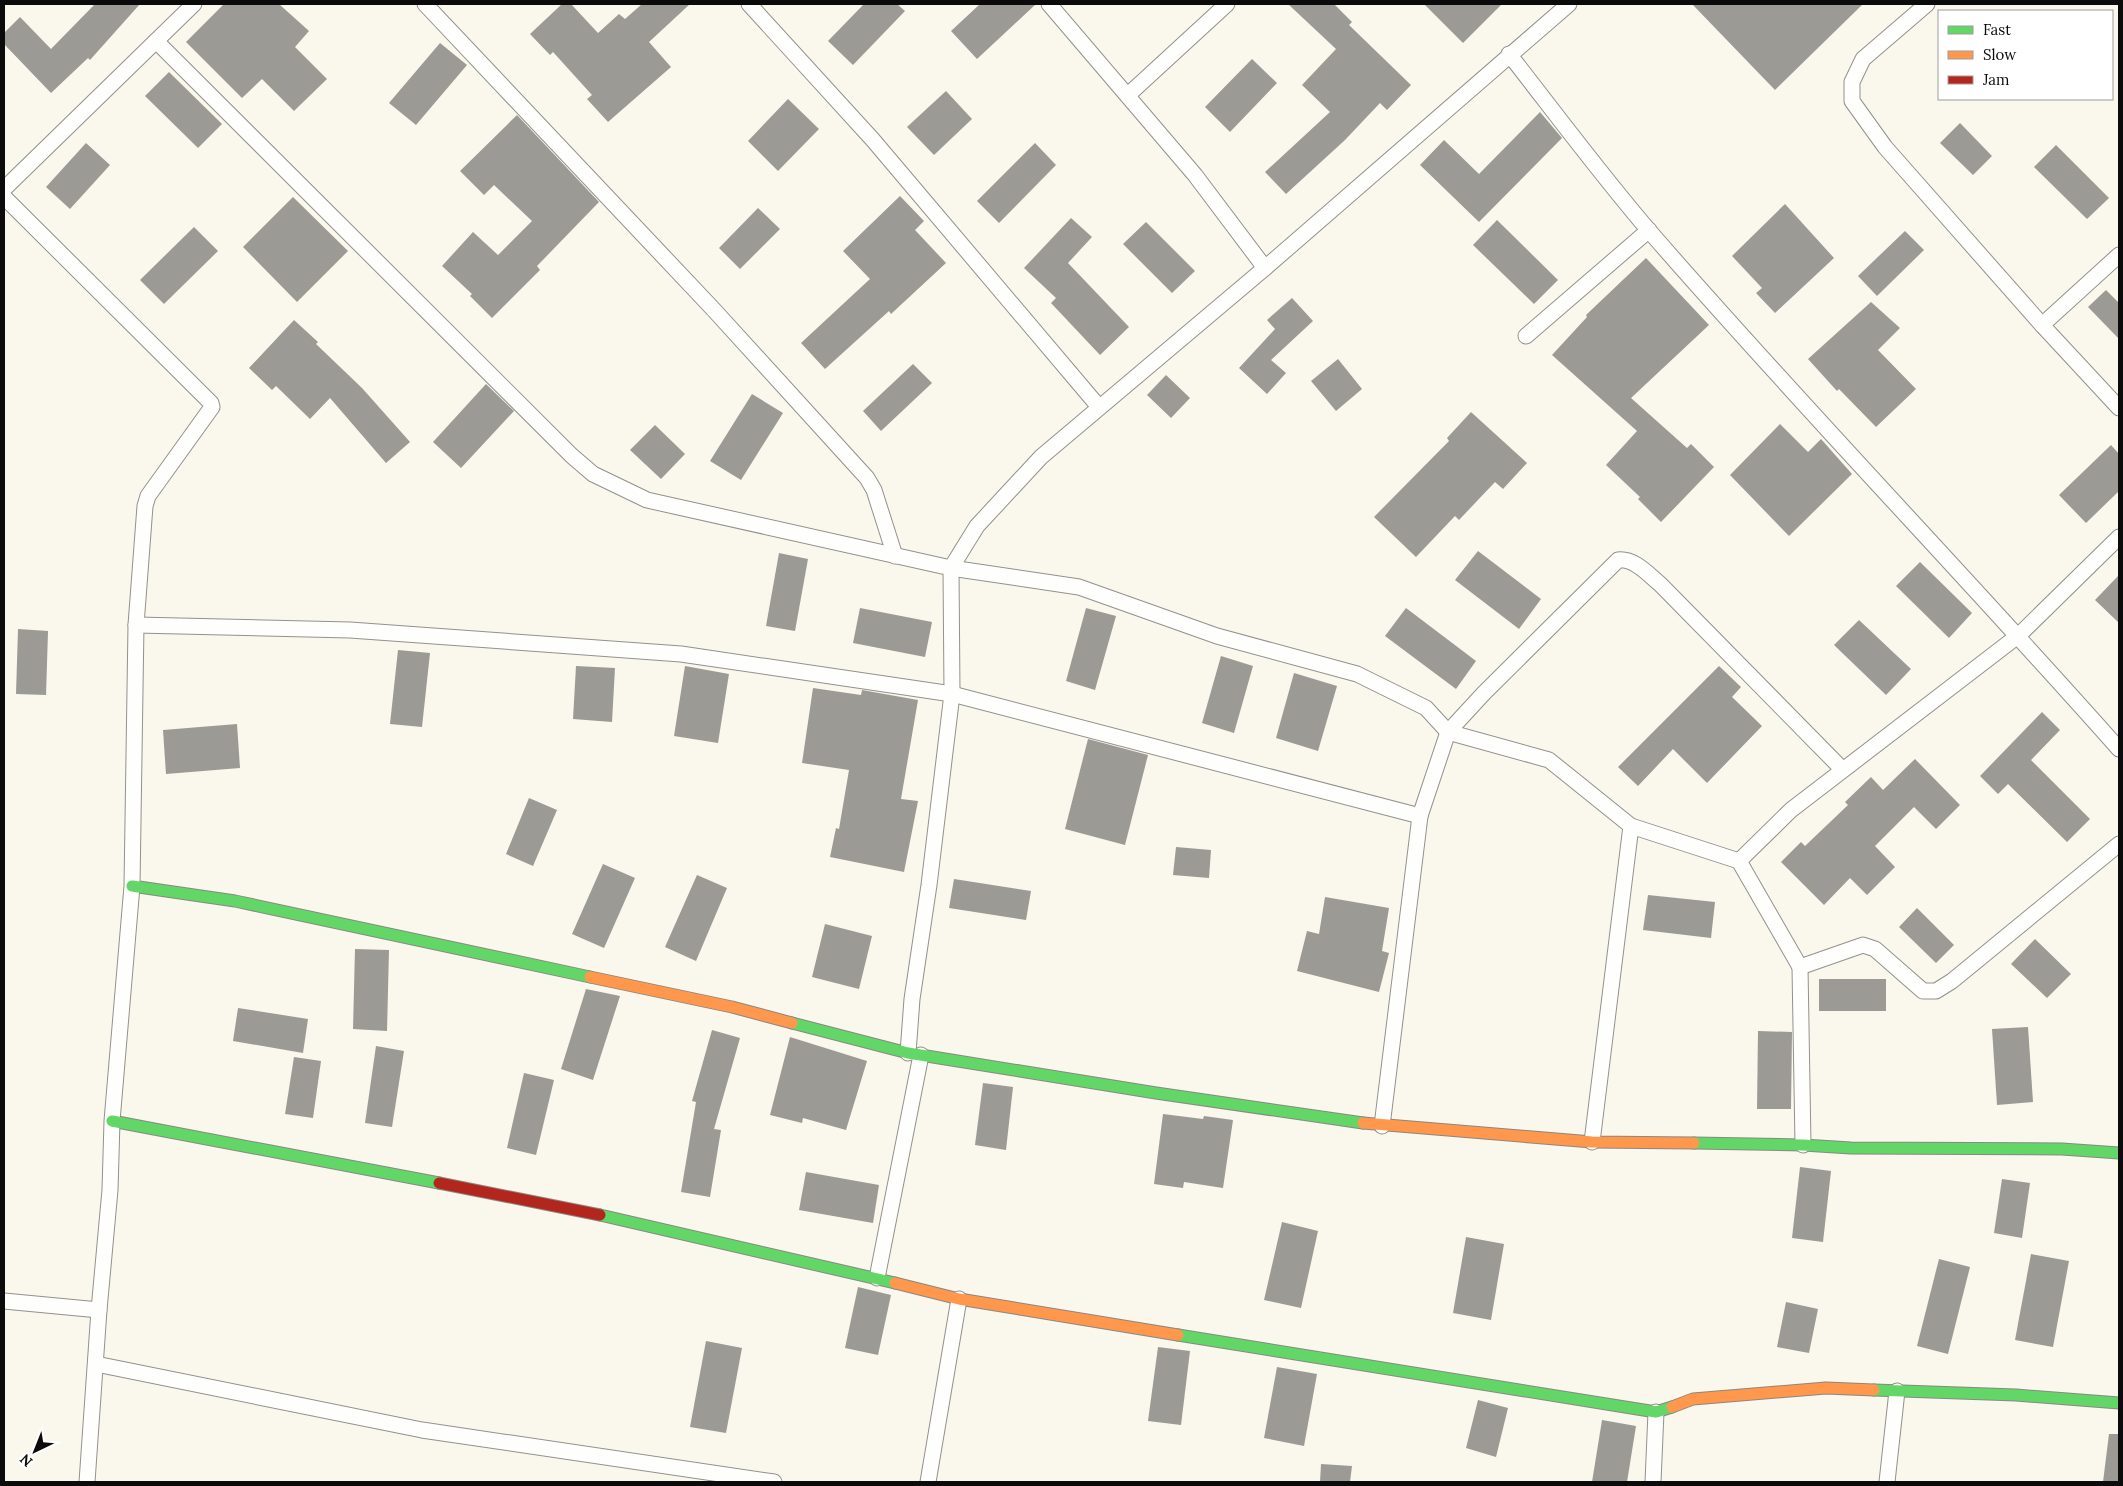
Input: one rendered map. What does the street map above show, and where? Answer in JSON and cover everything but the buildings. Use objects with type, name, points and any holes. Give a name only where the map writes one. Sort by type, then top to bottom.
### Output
[{"type":"street","points":[[4,189],[194,4]]},
{"type":"street","points":[[425,4],[714,310],[867,478],[874,490],[895,556]]},
{"type":"street","points":[[750,4],[873,140],[1099,407]]},
{"type":"street","points":[[1049,4],[1195,175],[1265,268]]},
{"type":"street","points":[[1128,95],[1227,4]]},
{"type":"street","points":[[878,1278],[915,1054],[912,1000],[930,876],[952,694],[951,568],[977,526],[1041,457],[1265,268],[1509,54],[1569,4]]},
{"type":"street","points":[[1927,4],[1863,59],[1852,82],[1852,101],[1884,147],[2042,325],[2119,408]]},
{"type":"street","points":[[156,41],[572,456],[593,474],[647,500],[951,568],[1079,587],[1217,636],[1357,674],[1426,708],[1448,732],[1549,760],[1631,826],[1739,861],[1800,966],[1803,1145]]},
{"type":"street","points":[[1509,54],[1649,230],[1781,380],[2019,635],[2119,748]]},
{"type":"street","points":[[4,197],[211,403],[211,410],[148,496],[145,506],[136,625],[132,886],[112,1121],[110,1190],[99,1310],[87,1482]]},
{"type":"street","points":[[1526,336],[1649,230]]},
{"type":"street","points":[[2042,325],[2119,255]]},
{"type":"street","points":[[1739,861],[1792,810],[1842,769],[2019,635],[2119,537]]},
{"type":"street","points":[[1382,1126],[1420,816],[1448,732],[1484,693],[1618,560],[1626,559],[1632,561],[1660,584],[1842,769]]},
{"type":"street","points":[[136,625],[350,630],[681,654],[952,694],[1420,816]]},
{"type":"street","points":[[1592,1142],[1631,826]]},
{"type":"street","points":[[1800,966],[1863,945],[1874,949],[1923,991],[1936,991],[1952,981],[2119,844]]},
{"type":"street","points":[[132,886],[235,901],[722,1005],[915,1054],[1156,1093],[1382,1126],[1592,1142],[1803,1145],[1851,1148],[2062,1149],[2119,1153]]},
{"type":"street","points":[[112,1121],[564,1207],[959,1298],[1656,1412],[1693,1399],[1826,1388],[2016,1395],[2119,1403]]},
{"type":"street","points":[[928,1482],[959,1298]]},
{"type":"street","points":[[4,1302],[99,1310]]},
{"type":"street","points":[[96,1364],[422,1430],[774,1482]]},
{"type":"street","points":[[1887,1482],[1897,1391]]},
{"type":"street","points":[[1653,1482],[1656,1412]]},
{"type":"traffic: fast","points":[[132,886],[235,901],[590,977]]},
{"type":"traffic: fast","points":[[792,1023],[908,1053],[1156,1093],[1363,1123]]},
{"type":"traffic: fast","points":[[112,1121],[439,1183]]},
{"type":"traffic: fast","points":[[1694,1143],[1851,1148],[2062,1149],[2119,1153]]},
{"type":"traffic: fast","points":[[600,1215],[895,1283]]},
{"type":"traffic: fast","points":[[1178,1335],[1656,1412],[1672,1407]]},
{"type":"traffic: fast","points":[[1874,1390],[2016,1395],[2119,1403]]},
{"type":"traffic: slow","points":[[590,977],[732,1007],[792,1023]]},
{"type":"traffic: slow","points":[[1363,1123],[1592,1142],[1694,1143]]},
{"type":"traffic: slow","points":[[895,1283],[959,1299],[1178,1335]]},
{"type":"traffic: slow","points":[[1672,1407],[1693,1399],[1826,1388],[1874,1390]]},
{"type":"traffic: jam","points":[[439,1183],[600,1215]]}]
